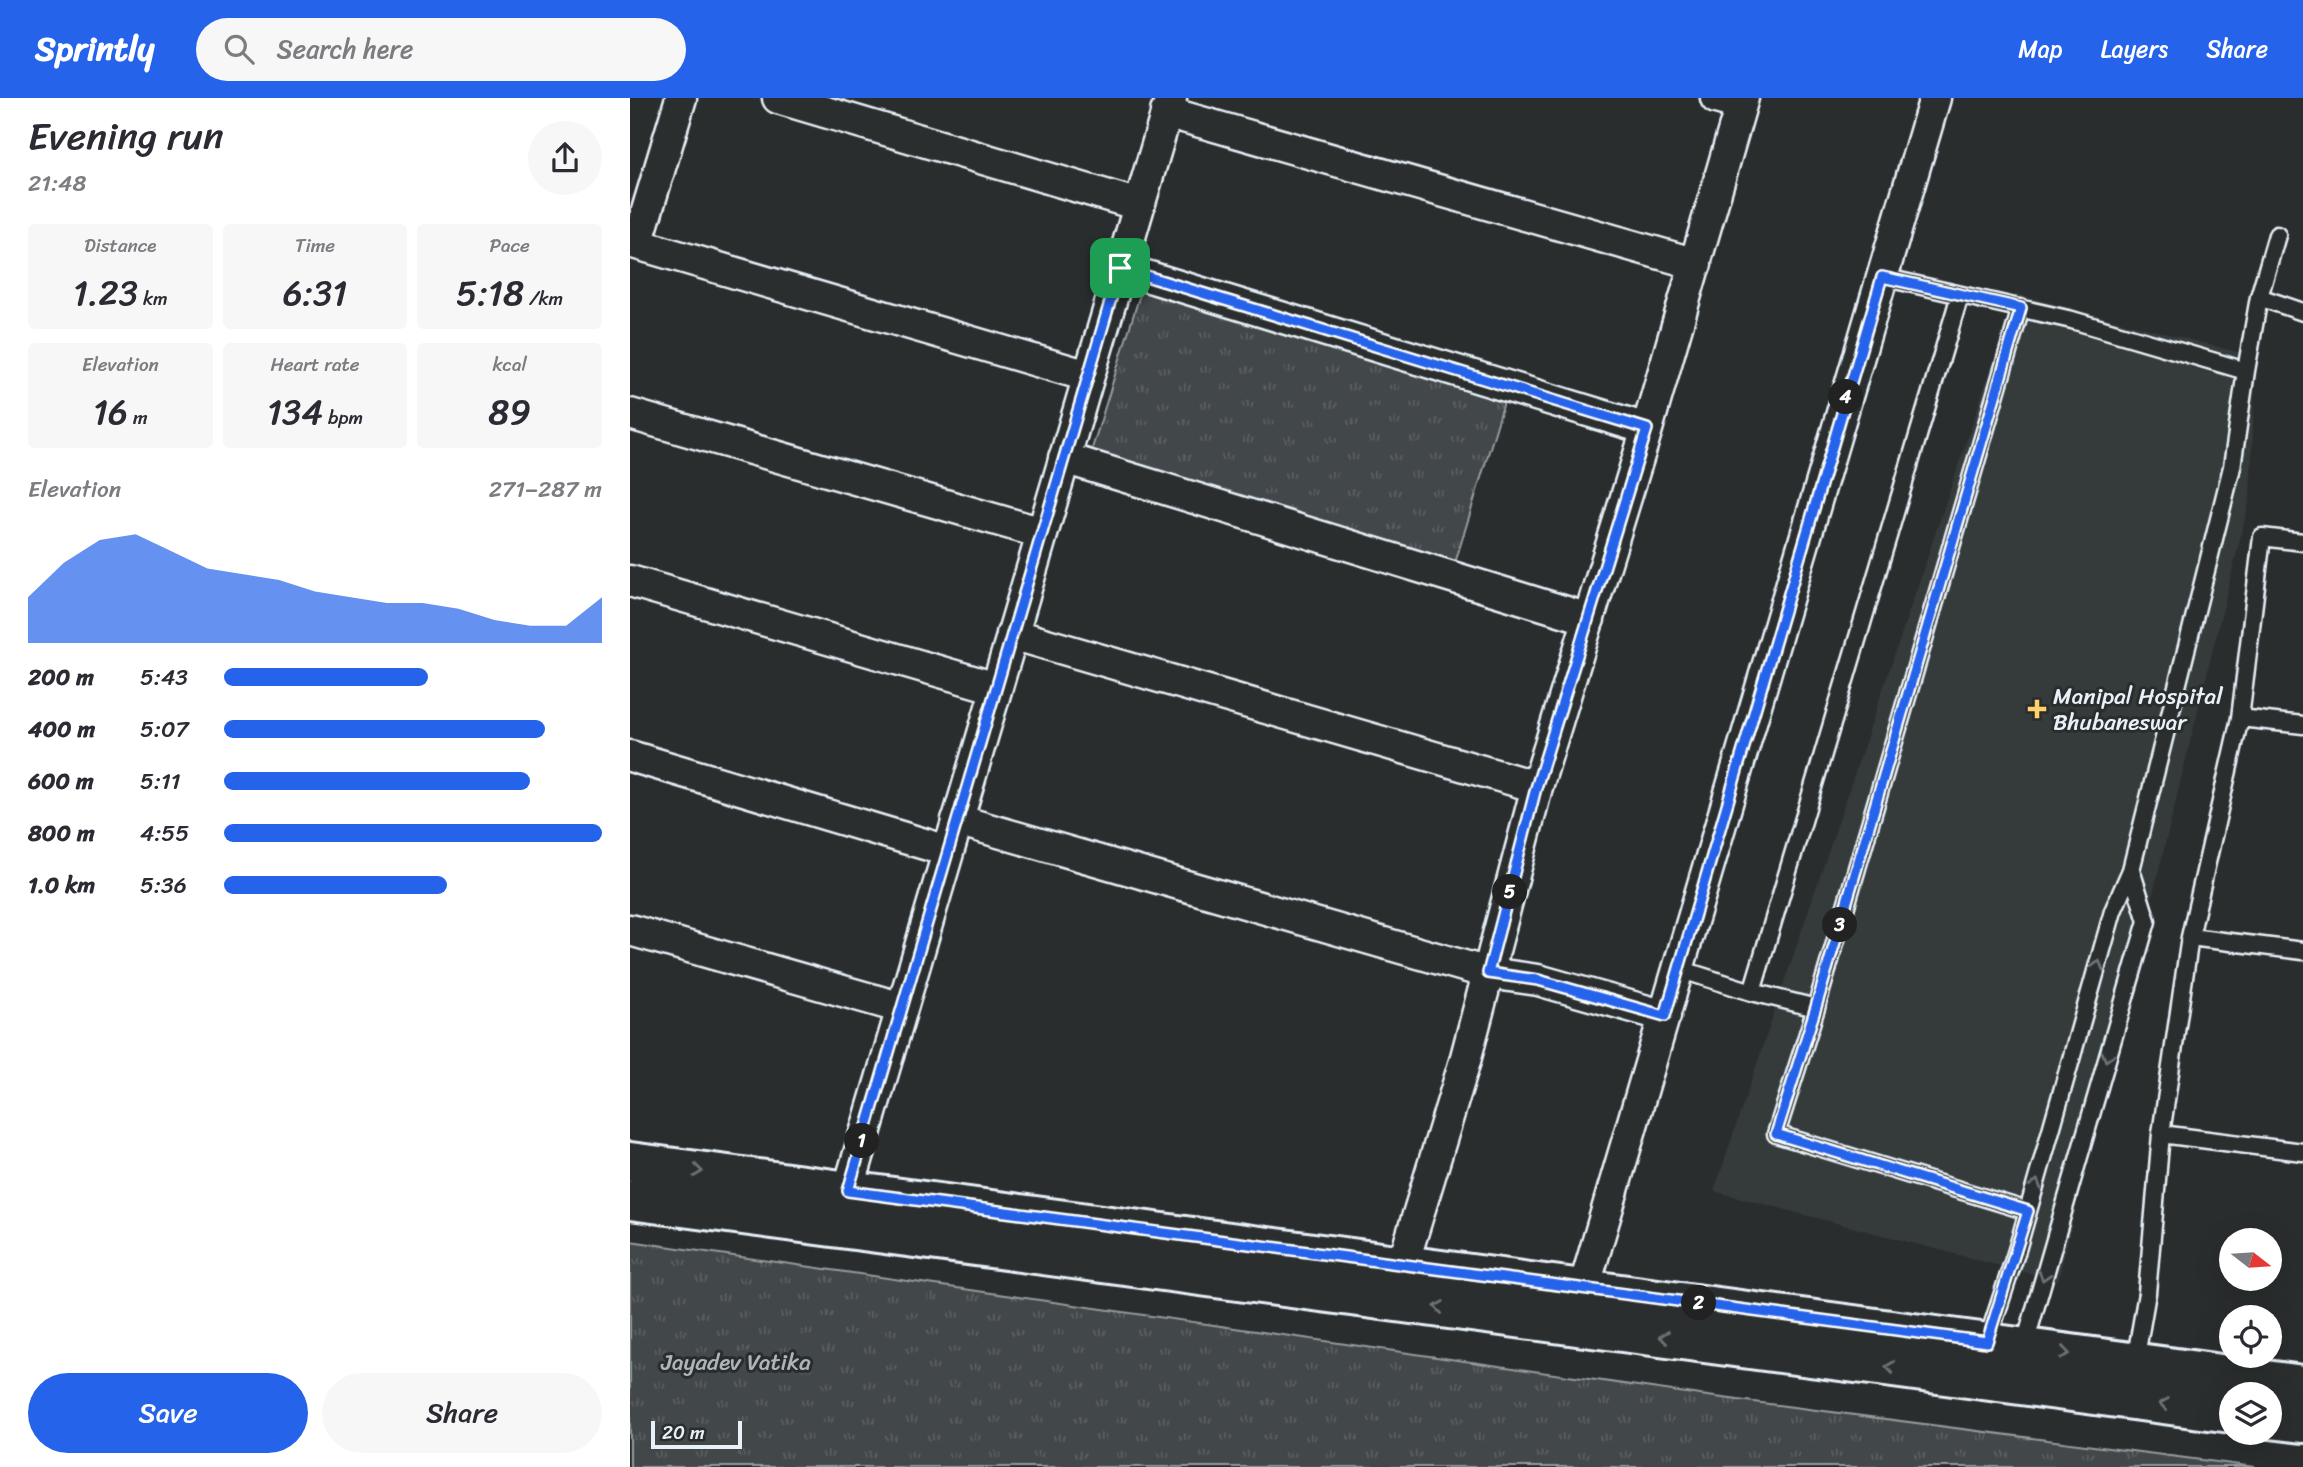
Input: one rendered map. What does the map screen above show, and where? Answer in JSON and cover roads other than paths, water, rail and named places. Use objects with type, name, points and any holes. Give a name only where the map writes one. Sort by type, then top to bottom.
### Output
[{"type":"street","points":[[681,98],[633,243],[1088,376]]},
{"type":"street","points":[[778,98],[1139,205]]},
{"type":"street","points":[[1584,1288],[1935,98]]},
{"type":"street","points":[[1403,1264],[1465,1061],[1536,788],[1696,264],[1733,100]]},
{"type":"street","points":[[848,1191],[1168,105],[1696,264]]},
{"type":"street","points":[[1120,268],[1647,429]]},
{"type":"street","points":[[630,414],[1042,533]]},
{"type":"street","points":[[1064,458],[1589,619]]},
{"type":"street","points":[[630,581],[996,688]]},
{"type":"street","points":[[1012,635],[1536,788]]},
{"type":"street","points":[[630,756],[948,851]]},
{"type":"street","points":[[957,820],[1488,973],[1538,980],[1665,1016]]},
{"type":"street","points":[[630,930],[902,1008]]},
{"type":"street","points":[[630,1162],[2303,1385]]},
{"type":"street","points":[[630,1200],[2219,1411]]},
{"type":"street","points":[[1939,1374],[1945,1337]]},
{"type":"street","points":[[2282,1420],[2303,1423]]},
{"type":"lane","points":[[2005,1345],[2028,1211],[2113,911],[2131,870],[2232,467],[2259,296],[2277,235]]},
{"type":"lane","points":[[1882,277],[2071,320],[2246,371]]},
{"type":"lane","points":[[1752,992],[1960,295]]},
{"type":"lane","points":[[2259,296],[2303,312]]},
{"type":"lane","points":[[2021,308],[1816,1007],[1776,1134],[2028,1211]]},
{"type":"lane","points":[[2135,1362],[2147,1293],[2161,1134],[2190,937],[2240,718],[2262,537],[2303,542]]},
{"type":"lane","points":[[2240,718],[2303,725]]},
{"type":"lane","points":[[2005,1345],[2147,921],[2131,870]]},
{"type":"lane","points":[[2190,937],[2303,951]]},
{"type":"lane","points":[[1679,969],[1752,992],[1816,1007]]},
{"type":"lane","points":[[2161,1134],[2303,1152]]},
{"type":"place","name":"Manipal Hospital Bhubaneswar","points":[[2037,709]]},
{"type":"park label","name":"Jayadev Vatika","points":[[736,1362]]}]
